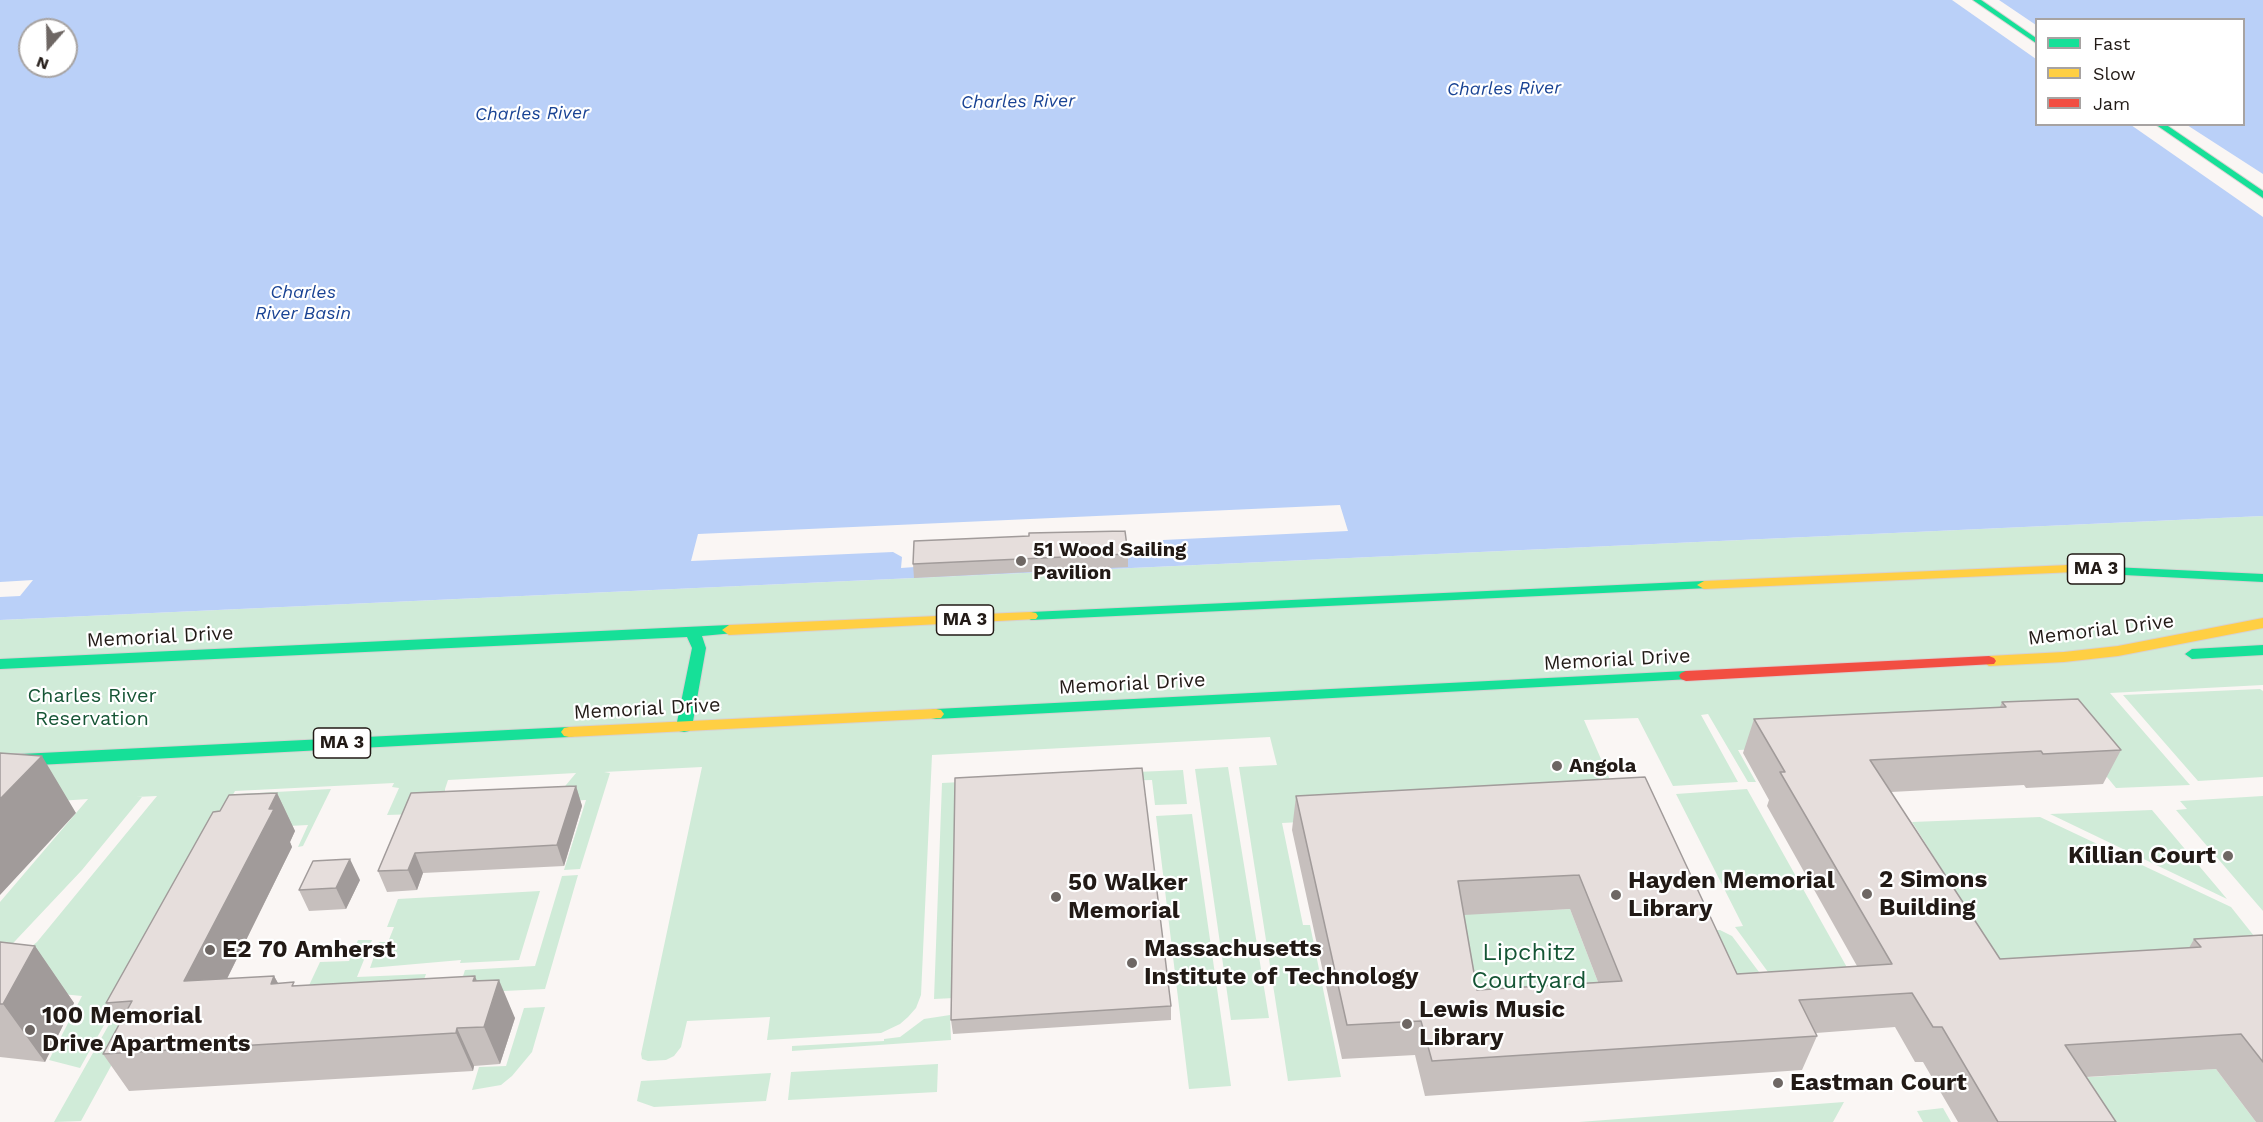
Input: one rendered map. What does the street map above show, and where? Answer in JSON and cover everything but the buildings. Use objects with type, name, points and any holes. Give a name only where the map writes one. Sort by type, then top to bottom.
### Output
[{"type":"main road","points":[[1976,0],[2035,40]]},
{"type":"main road","points":[[2162,126],[2263,195]]},
{"type":"main road","points":[[1929,574],[2053,562],[2131,558]]},
{"type":"main road","name":"Memorial Drive","points":[[0,664],[1929,574],[2101,569],[2263,578]]},
{"type":"main road","name":"Memorial Drive","points":[[0,761],[2064,657],[2118,651],[2263,623]]},
{"type":"main road","points":[[684,727],[699,648],[693,632]]},
{"type":"main road","points":[[2064,657],[2184,655],[2263,650]]},
{"type":"green space","name":"Charles River Reservation","points":[[2263,516],[2263,685],[2110,693],[2190,785],[2116,788],[2070,732],[1990,740],[1738,750],[1756,782],[1748,782],[1708,714],[1701,715],[1738,782],[1673,786],[1638,718],[1584,720],[1621,805],[1282,823],[1303,925],[1310,925],[1341,1077],[1288,1081],[1239,767],[1277,765],[1270,737],[932,755],[921,995],[916,1008],[908,1017],[900,1024],[881,1033],[767,1040],[770,1017],[687,1021],[681,1047],[674,1056],[666,1060],[642,1059],[641,1054],[702,767],[604,772],[610,773],[580,869],[564,870],[586,800],[539,802],[561,791],[576,773],[448,780],[445,799],[417,814],[387,815],[399,788],[392,787],[394,783],[235,791],[80,1068],[49,1060],[82,996],[0,988],[16,959],[37,942],[157,796],[136,797],[142,797],[82,870],[0,957],[0,902],[88,799],[0,805],[0,620]]},
{"type":"green space","points":[[2260,689],[2263,691],[2263,777],[2198,781],[2123,695]]},
{"type":"green space","points":[[1228,767],[1269,1018],[1231,1020],[1195,769]]},
{"type":"green space","points":[[1183,770],[1187,804],[1155,805],[1152,780],[1114,781],[1113,773]]},
{"type":"green space","points":[[962,782],[954,998],[934,999],[942,783]]},
{"type":"green space","points":[[331,789],[303,846],[298,847],[308,825],[249,828],[211,883],[81,1121],[54,1122],[239,794]]},
{"type":"green space","points":[[1747,789],[1863,996],[1790,1002],[1735,927],[1743,926],[1676,794]]},
{"type":"green space","points":[[2263,796],[2263,911],[2176,810],[2187,809],[2180,801]]},
{"type":"green space","points":[[2152,810],[2227,899],[2050,814]]},
{"type":"green space","points":[[1192,814],[1231,1086],[1189,1089],[1156,816]]},
{"type":"green space","points":[[2040,817],[2231,907],[2262,946],[2001,963],[1912,822]]},
{"type":"green space","points":[[578,875],[545,989],[484,992],[455,1001],[465,970],[535,966],[562,876]]},
{"type":"green space","points":[[540,891],[519,960],[460,963],[461,960],[370,968],[379,942],[388,942],[394,927],[387,927],[398,899]]},
{"type":"green space","name":"Lipchitz Courtyard","points":[[1570,909],[1611,1016],[1470,1025],[1451,915]]},
{"type":"green space","points":[[1720,930],[1732,936],[1771,988],[1724,1000],[1691,931]]},
{"type":"green space","points":[[358,940],[372,940],[357,977],[426,974],[418,996],[305,994],[320,962],[349,961]]},
{"type":"green space","points":[[545,1007],[532,1052],[512,1076],[501,1085],[472,1090],[479,1067],[506,1066],[524,1008]]},
{"type":"green space","points":[[950,1015],[951,1040],[792,1051],[792,1046],[884,1041],[884,1039],[900,1037],[924,1019]]},
{"type":"green space","points":[[938,1064],[937,1092],[788,1100],[791,1072]]},
{"type":"green space","points":[[2216,1069],[2256,1122],[2071,1122],[2044,1080]]},
{"type":"green space","points":[[771,1073],[766,1101],[654,1107],[637,1101],[641,1081]]},
{"type":"green space","points":[[1844,1102],[1833,1122],[1579,1122]]},
{"type":"green space","points":[[1943,1108],[1951,1122],[1923,1122],[1917,1111]]},
{"type":"water","name":"Charles River Basin","points":[[0,0],[2263,0],[2263,516],[0,620]]},
{"type":"pier","points":[[1952,0],[1999,0],[2035,24],[2035,58]]},
{"type":"pier","points":[[2132,126],[2189,126],[2263,174],[2263,217]]},
{"type":"pier","points":[[1340,505],[1348,531],[1055,548],[901,568],[902,557],[893,552],[691,561],[698,534]]},
{"type":"pier","points":[[33,580],[20,596],[0,597],[0,582]]},
{"type":"traffic: fast","points":[[1976,0],[2035,40]]},
{"type":"traffic: fast","points":[[2162,126],[2263,195]]},
{"type":"traffic: fast","points":[[2069,569],[2263,578]]},
{"type":"traffic: fast","points":[[1031,616],[1704,585]]},
{"type":"traffic: fast","points":[[0,664],[729,630]]},
{"type":"traffic: fast","points":[[684,727],[699,648],[693,632]]},
{"type":"traffic: fast","points":[[2192,654],[2263,650]]},
{"type":"traffic: fast","points":[[936,714],[1686,676]]},
{"type":"traffic: fast","points":[[0,761],[569,732]]},
{"type":"traffic: slow","points":[[1704,585],[2069,569]]},
{"type":"traffic: slow","points":[[729,630],[1031,616]]},
{"type":"traffic: slow","points":[[1989,661],[2064,657],[2118,651],[2263,623]]},
{"type":"traffic: slow","points":[[569,732],[936,714]]},
{"type":"traffic: jam","points":[[1686,676],[1989,661]]},
{"type":"place","name":"51 Wood Sailing Pavilion","points":[[1021,561]]},
{"type":"place","name":"Angola","points":[[1557,766]]},
{"type":"place","name":"Killian Court","points":[[2228,856]]},
{"type":"place","name":"2 Simons Building","points":[[1867,894]]},
{"type":"place","name":"Hayden Memorial Library","points":[[1616,895]]},
{"type":"place","name":"50 Walker Memorial","points":[[1056,897]]},
{"type":"place","name":"E2 70 Amherst","points":[[210,950]]},
{"type":"place","name":"Massachusetts Institute of Technology","points":[[1132,963]]},
{"type":"place","name":"Lewis Music Library","points":[[1407,1024]]},
{"type":"place","name":"100 Memorial Drive Apartments","points":[[30,1030]]},
{"type":"place","name":"Eastman Court","points":[[1778,1083]]},
{"type":"water label","name":"Charles River","points":[[1504,89]]},
{"type":"water label","name":"Charles River","points":[[1018,102]]},
{"type":"water label","name":"Charles River","points":[[532,114]]}]
